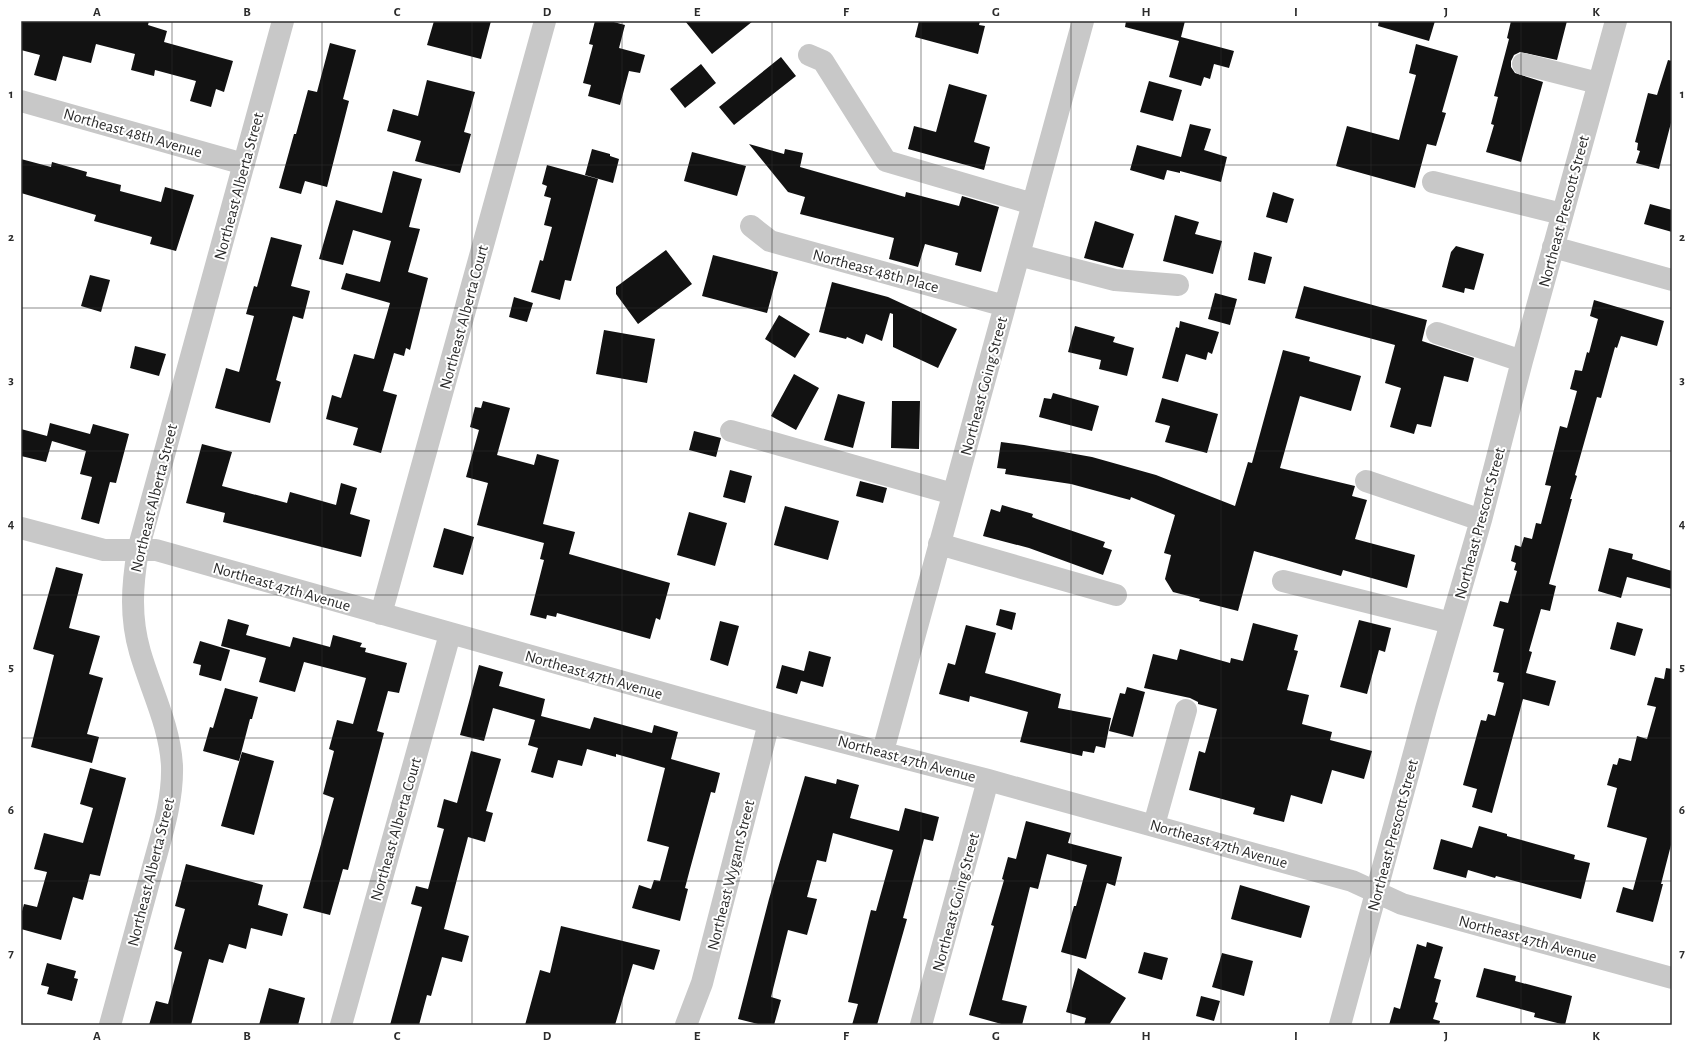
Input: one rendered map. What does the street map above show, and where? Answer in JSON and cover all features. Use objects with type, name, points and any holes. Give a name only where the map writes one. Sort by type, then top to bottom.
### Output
[{"type":"street","name":"Northeast Alberta Street","points":[[110,1025],[164,825],[171,782],[172,765],[167,732],[140,652],[132,612],[133,581],[138,550],[283,21]]},
{"type":"street","name":"Northeast Alberta Court","points":[[381,614],[545,21]]},
{"type":"street","name":"Northeast Going Street","points":[[883,751],[1083,21]]},
{"type":"street","name":"Northeast Prescott Street","points":[[1340,1025],[1481,520],[1522,361],[1616,21]]},
{"type":"street","points":[[808,55],[823,61],[886,161],[1033,204]]},
{"type":"street","points":[[1523,64],[1598,83]]},
{"type":"street","name":"Northeast 48th Avenue","points":[[21,101],[244,164]]},
{"type":"street","points":[[1433,182],[1562,214]]},
{"type":"street","name":"Northeast 48th Place","points":[[751,226],[770,241],[1005,306]]},
{"type":"street","points":[[1554,247],[1672,280]]},
{"type":"street","points":[[1019,255],[1115,280],[1178,285]]},
{"type":"street","points":[[1437,333],[1522,361]]},
{"type":"street","points":[[731,431],[953,494]]},
{"type":"street","points":[[1366,481],[1481,520]]},
{"type":"street","name":"Northeast 47th Avenue","points":[[21,528],[104,550],[156,550],[769,723],[883,751],[1154,825],[1352,881],[1402,904],[1672,978]]},
{"type":"street","points":[[939,544],[1116,595]]},
{"type":"street","points":[[1283,581],[1451,623]]},
{"type":"street","name":"Northeast Alberta Court","points":[[341,1025],[450,634]]},
{"type":"street","points":[[1154,825],[1186,710]]},
{"type":"street","name":"Northeast Wygant Street","points":[[686,1025],[702,983],[769,723]]},
{"type":"street","name":"Northeast Going Street","points":[[921,1025],[988,780]]},
{"type":"building","points":[[21,21],[149,21],[148,25],[167,31],[164,42],[233,61],[224,92],[216,89],[211,107],[190,101],[196,81],[155,70],[154,76],[131,70],[135,54],[96,44],[91,63],[63,56],[56,81],[34,75],[40,55],[21,50]]},
{"type":"building","points":[[434,21],[491,21],[481,59],[427,45]]},
{"type":"building","points":[[595,21],[610,21],[625,25],[619,48],[645,55],[640,73],[629,71],[620,105],[588,96],[591,85],[583,83],[593,45],[589,44]]},
{"type":"building","points":[[685,21],[753,21],[712,54]]},
{"type":"building","points":[[919,21],[980,21],[979,25],[985,26],[978,54],[915,37]]},
{"type":"building","points":[[1126,21],[1185,21],[1181,37],[1234,51],[1229,68],[1214,64],[1210,79],[1204,77],[1201,86],[1169,77],[1179,41],[1125,27]]},
{"type":"building","points":[[1379,21],[1435,21],[1429,41],[1378,26]]},
{"type":"building","points":[[1511,21],[1567,21],[1557,60],[1520,52],[1514,55],[1511,61],[1511,67],[1515,73],[1543,82],[1521,162],[1486,152],[1494,125],[1491,124],[1498,97],[1494,96],[1509,39],[1507,38]]},
{"type":"building","points":[[330,43],[356,50],[343,99],[349,101],[327,187],[305,181],[301,194],[279,188],[308,90],[317,92]]},
{"type":"building","points":[[1416,44],[1458,56],[1442,112],[1446,113],[1436,146],[1427,144],[1415,188],[1336,166],[1347,126],[1399,140],[1416,75],[1409,73]]},
{"type":"building","points":[[781,57],[796,76],[734,125],[719,107]]},
{"type":"building","points":[[1668,60],[1672,61],[1672,119],[1659,169],[1636,163],[1640,151],[1637,150],[1638,143],[1635,142],[1648,93],[1657,95]]},
{"type":"building","points":[[701,64],[716,83],[685,108],[670,89]]},
{"type":"building","points":[[427,80],[475,92],[464,132],[471,134],[460,173],[415,161],[421,141],[387,131],[393,109],[418,116]]},
{"type":"building","points":[[1149,81],[1182,90],[1173,121],[1140,112]]},
{"type":"building","points":[[949,84],[987,95],[974,142],[990,147],[984,170],[908,149],[914,126],[936,132]]},
{"type":"building","points":[[1190,124],[1211,129],[1204,150],[1227,157],[1221,182],[1180,171],[1180,173],[1167,170],[1164,180],[1130,170],[1137,145],[1181,157]]},
{"type":"building","points":[[749,144],[784,154],[785,149],[803,153],[800,167],[905,197],[906,192],[959,206],[962,196],[999,207],[981,272],[955,265],[958,253],[925,244],[918,267],[889,259],[894,238],[800,214],[805,197],[788,192]]},
{"type":"building","points":[[592,149],[610,154],[610,156],[619,159],[613,183],[585,175]]},
{"type":"building","points":[[692,152],[746,166],[737,196],[684,181]]},
{"type":"building","points":[[21,159],[51,167],[52,162],[87,172],[86,176],[121,185],[120,191],[161,202],[165,187],[194,195],[176,251],[150,244],[152,237],[94,221],[96,215],[21,193]]},
{"type":"building","points":[[547,165],[598,179],[571,281],[565,280],[560,300],[531,292],[540,260],[543,261],[552,227],[544,225],[551,198],[544,196],[547,186],[542,184]]},
{"type":"building","points":[[393,171],[422,179],[409,227],[420,229],[408,272],[428,278],[410,350],[406,348],[404,356],[394,353],[383,391],[397,395],[381,453],[353,445],[358,428],[326,419],[332,395],[341,398],[354,354],[374,359],[390,303],[341,289],[346,273],[380,282],[391,241],[353,230],[343,265],[319,259],[336,200],[382,213]]},
{"type":"building","points":[[1273,192],[1294,199],[1287,223],[1266,217]]},
{"type":"building","points":[[1650,204],[1672,210],[1672,232],[1644,224]]},
{"type":"building","points":[[1175,215],[1199,222],[1195,234],[1222,241],[1213,274],[1163,261]]},
{"type":"building","points":[[1095,221],[1134,234],[1123,268],[1084,258]]},
{"type":"building","points":[[271,237],[302,245],[291,286],[310,291],[303,319],[293,316],[276,380],[281,382],[270,423],[215,408],[226,368],[239,372],[254,316],[246,314],[254,286],[257,287]]},
{"type":"building","points":[[1456,246],[1484,254],[1474,290],[1465,288],[1464,293],[1442,287],[1451,252]]},
{"type":"building","points":[[666,250],[692,284],[638,324],[616,294],[616,287]]},
{"type":"building","points":[[1254,252],[1272,257],[1265,284],[1248,280]]},
{"type":"building","points":[[713,255],[778,272],[767,313],[702,296]]},
{"type":"building","points":[[90,275],[110,280],[101,312],[81,306]]},
{"type":"building","points":[[832,282],[888,297],[957,329],[938,368],[893,347],[893,314],[890,313],[882,341],[866,334],[863,344],[847,337],[846,339],[819,332]]},
{"type":"building","points":[[1304,286],[1427,320],[1422,341],[1474,358],[1468,382],[1444,376],[1431,427],[1417,424],[1414,434],[1390,427],[1401,388],[1385,383],[1395,345],[1295,318]]},
{"type":"building","points":[[1215,293],[1237,299],[1230,325],[1208,319]]},
{"type":"building","points":[[514,297],[533,303],[527,322],[509,317]]},
{"type":"building","points":[[1594,300],[1664,321],[1657,346],[1621,336],[1617,348],[1615,347],[1601,398],[1597,397],[1575,475],[1577,476],[1570,499],[1572,499],[1549,584],[1556,586],[1550,611],[1541,609],[1529,651],[1532,652],[1526,673],[1556,681],[1549,706],[1523,699],[1492,813],[1472,807],[1477,789],[1463,785],[1481,720],[1486,721],[1488,714],[1495,716],[1504,683],[1497,681],[1499,673],[1493,672],[1504,629],[1493,626],[1500,601],[1508,603],[1517,571],[1514,570],[1516,563],[1511,561],[1515,545],[1521,547],[1524,537],[1532,539],[1536,523],[1541,524],[1551,486],[1545,485],[1560,426],[1567,428],[1577,391],[1570,389],[1575,370],[1582,371],[1587,352],[1589,353],[1598,319],[1590,316]]},
{"type":"building","points":[[779,315],[810,334],[795,358],[765,339]]},
{"type":"building","points":[[1180,321],[1219,332],[1212,354],[1208,352],[1206,360],[1186,354],[1178,382],[1162,378],[1176,327],[1179,328]]},
{"type":"building","points":[[1075,326],[1115,337],[1113,342],[1134,348],[1127,376],[1099,369],[1101,360],[1068,352]]},
{"type":"building","points":[[604,330],[655,339],[647,383],[596,374]]},
{"type":"building","points":[[135,346],[166,354],[159,376],[130,368]]},
{"type":"building","points":[[1283,350],[1310,357],[1309,361],[1361,376],[1351,411],[1300,396],[1280,468],[1355,486],[1352,496],[1367,500],[1355,539],[1415,555],[1407,588],[1343,570],[1341,576],[1254,551],[1238,611],[1199,601],[1200,599],[1173,592],[1165,579],[1171,555],[1164,553],[1175,515],[1131,497],[1130,500],[1071,484],[1005,474],[1006,469],[997,468],[1001,442],[1024,445],[1092,457],[1156,475],[1235,506],[1248,462],[1252,463]]},
{"type":"building","points":[[794,374],[819,388],[796,430],[771,416]]},
{"type":"building","points":[[1053,393],[1099,406],[1092,431],[1039,417],[1044,398],[1051,399]]},
{"type":"building","points":[[838,394],[865,402],[853,448],[824,440]]},
{"type":"building","points":[[1162,398],[1218,414],[1207,453],[1165,442],[1170,426],[1155,422]]},
{"type":"building","points":[[483,401],[510,408],[497,455],[534,465],[537,454],[559,460],[543,524],[575,532],[569,554],[670,583],[660,620],[656,618],[650,639],[557,613],[556,617],[547,615],[546,619],[530,615],[544,560],[540,559],[544,543],[477,525],[488,483],[466,477],[479,430],[470,427],[475,407],[481,408]]},
{"type":"building","points":[[892,401],[920,401],[919,449],[891,448]]},
{"type":"building","points":[[50,423],[90,434],[93,424],[129,434],[116,483],[110,482],[99,524],[81,519],[92,477],[80,474],[86,451],[52,441],[46,462],[21,456],[21,429],[47,436]]},
{"type":"building","points":[[694,431],[721,438],[716,457],[689,450]]},
{"type":"building","points":[[202,444],[232,452],[222,486],[287,503],[290,492],[336,505],[341,483],[357,488],[350,514],[370,520],[361,557],[223,522],[225,513],[186,503]]},
{"type":"building","points":[[730,470],[752,476],[745,503],[723,497]]},
{"type":"building","points":[[860,481],[887,488],[883,503],[856,496]]},
{"type":"building","points":[[1002,505],[1033,514],[1032,517],[1037,519],[1105,542],[1103,547],[1112,550],[1103,575],[1029,548],[983,536],[991,509],[1000,512]]},
{"type":"building","points":[[785,506],[839,521],[828,560],[774,545]]},
{"type":"building","points":[[689,512],[727,523],[715,566],[677,555]]},
{"type":"building","points":[[444,528],[474,537],[463,575],[433,567]]},
{"type":"building","points":[[1609,548],[1633,554],[1632,559],[1672,571],[1672,589],[1627,577],[1621,598],[1598,591]]},
{"type":"building","points":[[56,567],[83,574],[69,628],[100,636],[89,674],[103,678],[87,734],[99,737],[92,763],[31,747],[54,655],[33,649]]},
{"type":"building","points":[[1000,609],[1016,613],[1012,630],[996,625]]},
{"type":"building","points":[[228,619],[249,625],[246,635],[290,647],[293,637],[330,647],[333,635],[362,643],[360,647],[366,648],[365,652],[407,663],[399,693],[388,691],[377,731],[384,733],[348,870],[343,869],[330,915],[303,908],[334,798],[323,794],[334,751],[329,749],[337,720],[353,724],[366,678],[304,662],[295,692],[259,682],[266,658],[221,646]]},
{"type":"building","points":[[1359,620],[1391,628],[1385,652],[1379,650],[1367,694],[1340,687]]},
{"type":"building","points":[[720,621],[739,626],[728,666],[710,660]]},
{"type":"building","points":[[1617,622],[1643,629],[1635,656],[1610,649]]},
{"type":"building","points":[[1253,623],[1298,635],[1294,650],[1298,651],[1287,690],[1309,695],[1302,724],[1332,732],[1330,740],[1372,751],[1364,779],[1332,770],[1322,804],[1291,795],[1284,822],[1253,814],[1255,808],[1189,790],[1199,751],[1205,753],[1217,709],[1198,704],[1198,702],[1190,698],[1144,688],[1153,654],[1177,660],[1180,649],[1230,663],[1231,658],[1243,661]]},
{"type":"building","points":[[966,625],[996,633],[985,673],[1061,694],[1058,708],[1111,718],[1105,748],[1096,746],[1094,753],[1083,751],[1082,756],[1020,742],[1028,712],[970,696],[969,702],[939,694],[948,663],[955,665]]},
{"type":"building","points":[[200,641],[230,650],[221,681],[199,675],[201,665],[193,663]]},
{"type":"building","points":[[809,651],[831,657],[823,687],[801,681],[797,694],[776,688],[782,665],[804,671]]},
{"type":"building","points":[[479,665],[503,672],[499,686],[545,699],[541,716],[590,729],[594,717],[652,733],[654,725],[678,732],[671,759],[720,773],[715,793],[711,792],[690,869],[685,888],[688,889],[680,921],[632,908],[639,885],[651,889],[654,880],[660,881],[669,847],[647,841],[665,768],[616,754],[616,757],[587,749],[582,766],[558,760],[553,778],[531,772],[538,748],[528,745],[535,720],[493,708],[484,741],[460,735]]},
{"type":"building","points":[[1666,668],[1672,669],[1672,841],[1653,922],[1616,912],[1623,887],[1633,890],[1647,838],[1607,827],[1617,788],[1607,785],[1613,764],[1617,765],[1619,758],[1631,761],[1637,736],[1647,739],[1656,707],[1647,705],[1655,677],[1664,679]]},
{"type":"building","points":[[1127,687],[1145,692],[1133,737],[1109,731],[1120,693],[1125,694]]},
{"type":"building","points":[[225,688],[258,697],[252,719],[250,719],[239,761],[203,751],[210,727],[213,728]]},
{"type":"building","points":[[471,751],[501,759],[486,811],[493,813],[485,842],[468,837],[444,929],[469,936],[462,962],[442,957],[431,996],[427,995],[419,1025],[390,1025],[422,907],[411,904],[416,886],[428,889],[444,829],[437,827],[444,799],[457,803]]},
{"type":"building","points":[[242,752],[274,761],[254,835],[221,826]]},
{"type":"building","points":[[90,768],[126,778],[100,876],[90,874],[83,900],[73,897],[61,940],[21,929],[21,915],[24,904],[37,907],[47,872],[34,869],[44,833],[83,843],[93,808],[80,804]]},
{"type":"building","points":[[805,776],[836,784],[837,779],[859,785],[850,818],[899,831],[905,808],[939,817],[933,841],[924,839],[903,918],[907,919],[877,1025],[852,1025],[858,1004],[848,1002],[871,910],[876,911],[893,850],[833,833],[826,862],[817,860],[807,897],[817,899],[807,935],[788,930],[771,997],[781,1000],[774,1025],[762,1025],[738,1019],[769,899]]},
{"type":"building","points":[[1026,821],[1071,833],[1068,843],[1122,857],[1115,886],[1107,883],[1086,959],[1061,952],[1074,906],[1076,906],[1087,865],[1047,854],[1038,889],[1030,887],[1002,1000],[1027,1006],[1022,1025],[1005,1025],[969,1015],[994,926],[991,925],[1004,880],[1002,879],[1008,857],[1016,859]]},
{"type":"building","points":[[1479,826],[1507,834],[1507,836],[1575,855],[1574,859],[1590,863],[1581,899],[1468,870],[1466,878],[1433,869],[1441,839],[1472,848]]},
{"type":"building","points":[[186,864],[263,885],[258,905],[288,914],[282,936],[251,928],[246,949],[229,944],[223,963],[209,959],[191,1025],[149,1025],[156,1001],[168,1004],[182,952],[174,949],[185,909],[175,906]]},
{"type":"building","points":[[1240,885],[1310,906],[1301,938],[1231,919]]},
{"type":"building","points":[[561,926],[660,950],[654,970],[633,964],[615,1025],[525,1025],[540,970],[550,973]]},
{"type":"building","points":[[1427,942],[1443,947],[1434,978],[1441,980],[1435,1002],[1438,1003],[1433,1019],[1440,1021],[1439,1025],[1389,1025],[1394,1007],[1400,1009],[1417,944],[1426,947]]},
{"type":"building","points":[[1144,952],[1168,958],[1162,980],[1138,973]]},
{"type":"building","points":[[1222,953],[1253,961],[1244,996],[1212,987]]},
{"type":"building","points":[[47,963],[76,971],[74,978],[78,979],[72,1001],[47,994],[49,987],[41,985]]},
{"type":"building","points":[[1078,968],[1126,998],[1109,1025],[1084,1025],[1086,1018],[1066,1012]]},
{"type":"building","points":[[1484,968],[1516,976],[1515,981],[1572,996],[1565,1025],[1534,1017],[1535,1013],[1476,997]]},
{"type":"building","points":[[269,988],[305,998],[298,1025],[259,1025]]},
{"type":"building","points":[[1201,996],[1220,1001],[1214,1021],[1196,1016]]}]
